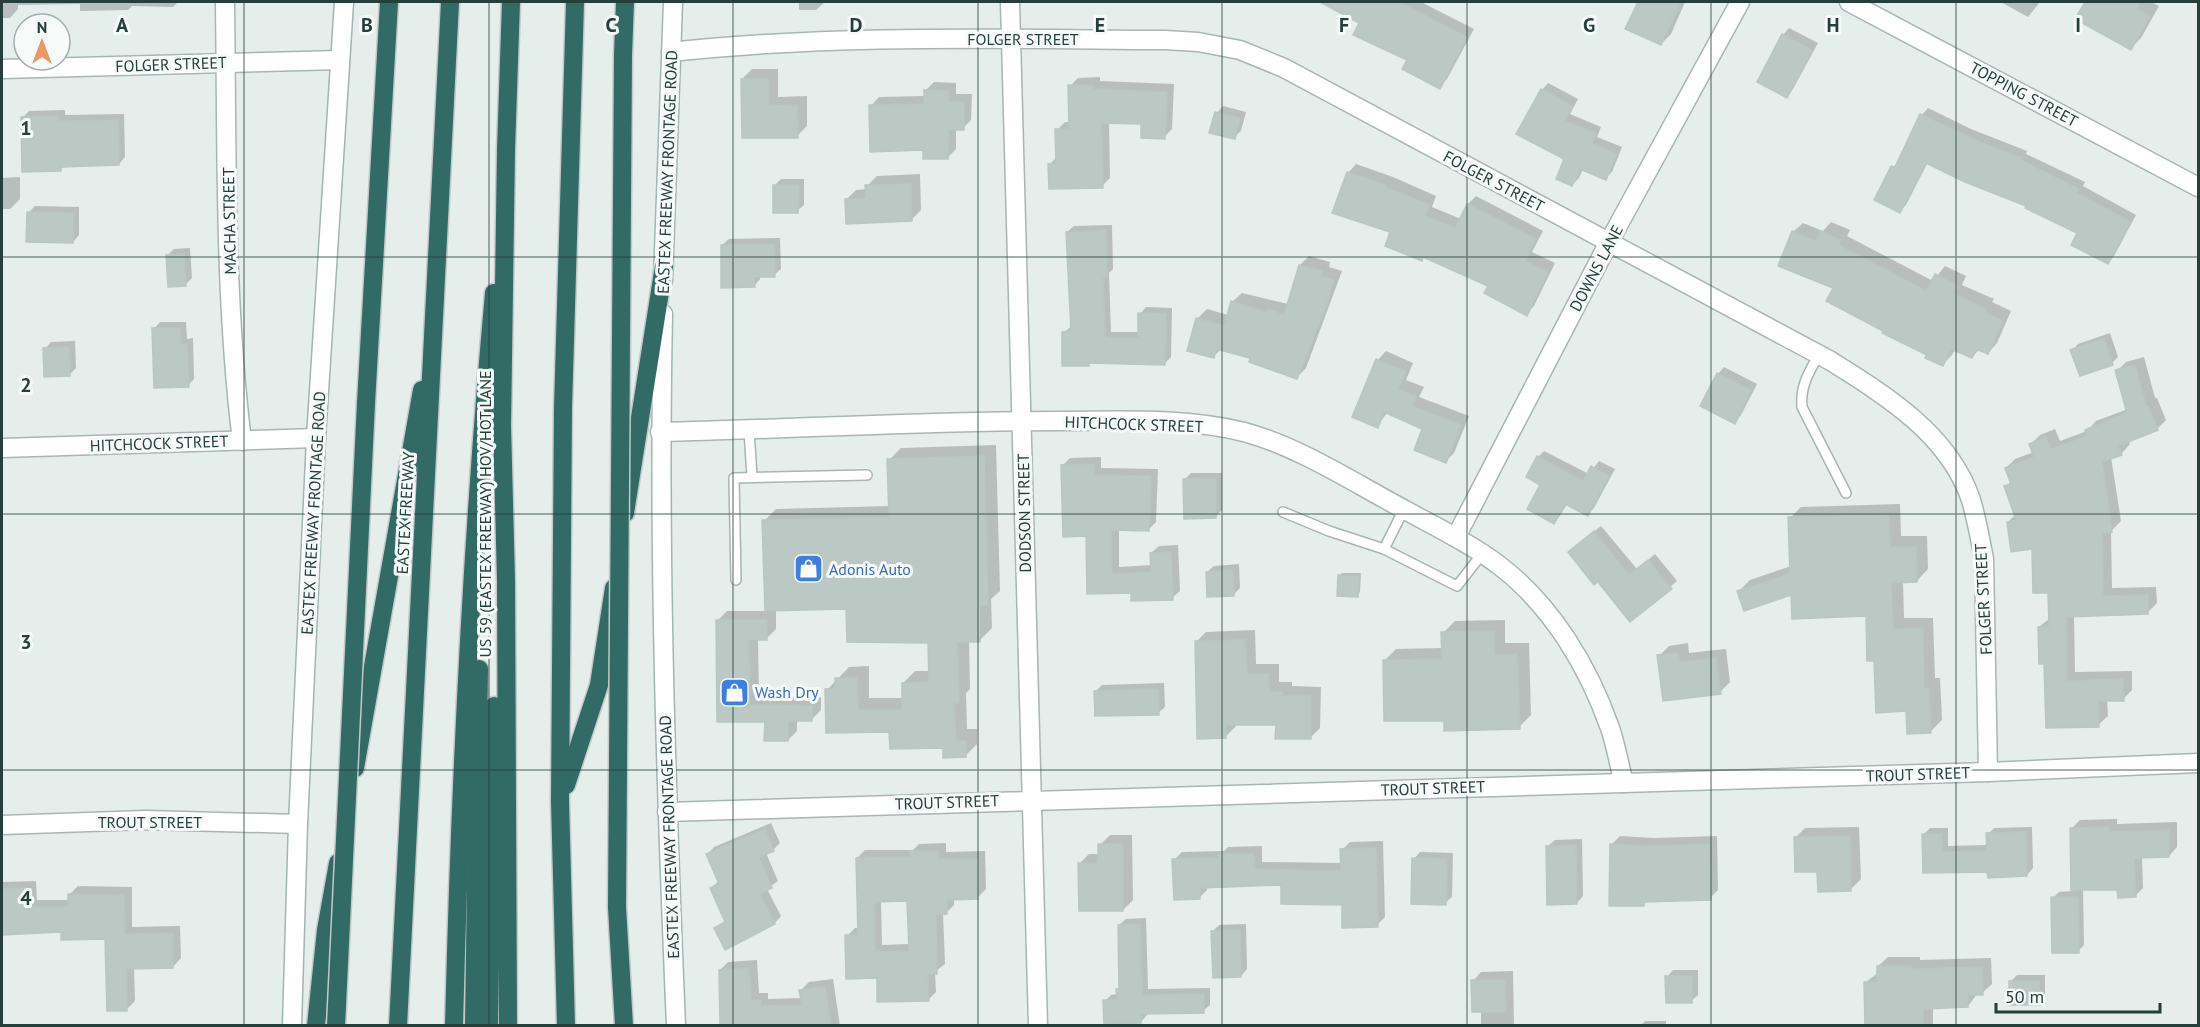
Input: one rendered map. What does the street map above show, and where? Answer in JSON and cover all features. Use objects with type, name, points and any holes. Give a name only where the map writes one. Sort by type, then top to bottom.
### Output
[{"type":"highway","points":[[336,1026],[366,403],[389,2]]},
{"type":"highway","name":"EASTEX FREEWAY","points":[[398,1026],[450,2]]},
{"type":"highway","name":"US 59 (EASTEX FREEWAY) HOV/HOT LANE","points":[[508,1026],[506,580],[502,426],[506,150],[511,2]]},
{"type":"highway","points":[[566,1026],[561,801],[563,408],[574,2]]},
{"type":"highway","points":[[624,1026],[617,907],[625,2]]},
{"type":"highway","points":[[454,1026],[461,789],[485,385],[506,150]]},
{"type":"highway","points":[[561,801],[598,686],[664,266]]},
{"type":"highway","points":[[316,1026],[328,918],[435,315]]},
{"type":"highway","points":[[489,1026],[502,426]]},
{"type":"highway","points":[[474,1026],[480,741],[479,493]]},
{"type":"street","name":"MACHA STREET","points":[[225,2],[230,262],[238,410],[242,441]]},
{"type":"street","name":"EASTEX FREEWAY FRONTAGE ROAD","points":[[292,1026],[298,824],[316,438],[344,2]]},
{"type":"street","name":"EASTEX FREEWAY FRONTAGE ROAD","points":[[673,2],[660,432],[667,812],[676,1026]]},
{"type":"street","name":"DODSON STREET","points":[[1010,2],[1038,1026]]},
{"type":"street","name":"DOWNS LANE","points":[[1455,537],[1609,242],[1740,2]]},
{"type":"street","name":"TOPPING STREET","points":[[1849,2],[2199,187]]},
{"type":"street","name":"FOLGER STREET","points":[[671,52],[832,39],[1165,39],[1198,42],[1240,50],[1284,68],[1819,354],[1889,398],[1938,443],[1959,474],[1970,498],[1984,559],[1988,772]]},
{"type":"street","name":"FOLGER STREET","points":[[2,69],[340,60]]},
{"type":"street","name":"HITCHCOCK STREET","points":[[660,432],[1022,421],[1157,421],[1245,432],[1308,458],[1455,537],[1500,566],[1529,592],[1560,629],[1580,658],[1611,729],[1624,783]]},
{"type":"street","name":"HITCHCOCK STREET","points":[[2,448],[316,438]]},
{"type":"street","name":"TROUT STREET","points":[[667,812],[1031,799],[1988,772],[2199,763]]},
{"type":"street","name":"TROUT STREET","points":[[2,825],[146,820],[298,824]]},
{"type":"lane","points":[[1819,354],[1804,382],[1801,394],[1802,407],[1846,493]]},
{"type":"lane","points":[[749,430],[752,477]]},
{"type":"lane","points":[[736,580],[734,478],[867,474]]},
{"type":"lane","points":[[1384,549],[1404,509]]},
{"type":"lane","points":[[1283,512],[1329,531],[1384,549],[1457,586],[1482,554]]},
{"type":"building","points":[[1320,2],[1399,2],[1467,37],[1440,89],[1402,69],[1407,60],[1353,35],[1359,23]]},
{"type":"building","points":[[1638,2],[1681,2],[1661,45],[1625,29]]},
{"type":"building","points":[[2085,2],[2141,2],[2137,9],[2150,16],[2131,50],[2075,19]]},
{"type":"building","points":[[1782,34],[1812,50],[1787,98],[1757,82]]},
{"type":"building","points":[[768,78],[768,106],[797,105],[798,138],[742,138],[741,79]]},
{"type":"building","points":[[1068,85],[1092,85],[1093,89],[1167,92],[1165,139],[1141,138],[1141,124],[1101,123],[1103,188],[1049,189],[1048,164],[1056,163],[1055,129],[1069,129]]},
{"type":"building","points":[[1541,89],[1573,106],[1565,121],[1596,133],[1592,144],[1617,154],[1606,180],[1580,169],[1572,186],[1556,179],[1564,159],[1516,134]]},
{"type":"building","points":[[924,90],[949,91],[948,101],[964,102],[964,130],[949,130],[948,159],[923,159],[923,150],[870,152],[869,105],[924,104]]},
{"type":"building","points":[[1215,112],[1240,118],[1235,139],[1209,133]]},
{"type":"building","points":[[1920,114],[1980,142],[2022,158],[2021,160],[2079,189],[2077,193],[2131,222],[2108,264],[2071,245],[2077,233],[2025,208],[2026,206],[1965,182],[1926,163],[1900,213],[1874,200],[1891,166],[1895,167]]},
{"type":"building","points":[[59,116],[59,121],[118,120],[119,165],[61,167],[61,171],[22,172],[21,117]]},
{"type":"building","points":[[1347,172],[1386,185],[1386,187],[1429,205],[1425,216],[1455,228],[1467,204],[1536,239],[1525,261],[1548,272],[1527,316],[1484,293],[1488,286],[1423,257],[1422,261],[1385,246],[1390,232],[1332,213]]},
{"type":"building","points":[[911,184],[912,221],[846,224],[845,199],[866,198],[865,185]]},
{"type":"building","points":[[773,185],[799,185],[798,213],[773,213]]},
{"type":"building","points":[[27,212],[74,213],[73,243],[26,242]]},
{"type":"building","points":[[1106,230],[1107,277],[1103,277],[1105,338],[1138,338],[1138,313],[1166,314],[1165,365],[1089,363],[1089,366],[1062,366],[1062,332],[1071,331],[1066,232]]},
{"type":"building","points":[[1792,231],[1816,241],[1820,231],[1841,240],[1839,245],[1926,291],[1935,274],[1958,286],[1954,294],[1986,309],[1984,312],[2003,321],[1988,354],[1976,349],[1972,358],[1951,349],[1943,366],[1925,358],[1927,355],[1882,333],[1883,331],[1826,301],[1833,288],[1778,266]]},
{"type":"building","points":[[774,244],[775,277],[754,277],[755,287],[721,288],[721,245]]},
{"type":"building","points":[[184,254],[186,286],[168,287],[166,255]]},
{"type":"building","points":[[1299,265],[1322,271],[1320,276],[1334,280],[1297,379],[1249,362],[1250,358],[1216,349],[1214,358],[1187,351],[1196,318],[1224,326],[1231,301],[1284,315]]},
{"type":"building","points":[[152,328],[180,328],[181,345],[187,344],[189,387],[154,388]]},
{"type":"building","points":[[2104,338],[2113,365],[2080,376],[2070,350]]},
{"type":"building","points":[[69,347],[70,376],[44,377],[43,348]]},
{"type":"building","points":[[1376,359],[1406,372],[1398,389],[1416,396],[1412,406],[1461,425],[1446,463],[1414,450],[1422,429],[1384,412],[1378,428],[1352,417]]},
{"type":"building","points":[[2135,365],[2146,406],[2158,430],[2118,446],[2122,455],[2102,462],[2112,532],[2102,533],[2103,596],[2148,595],[2148,614],[2066,617],[2067,681],[2123,679],[2124,701],[2098,701],[2099,727],[2046,728],[2044,664],[2039,664],[2038,627],[2049,626],[2048,593],[2033,593],[2032,549],[2011,552],[2007,522],[2016,520],[2004,486],[2011,484],[2005,468],[2034,457],[2029,444],[2046,437],[2051,449],[2087,436],[2085,430],[2127,413],[2115,370]]},
{"type":"building","points":[[1717,373],[1751,390],[1735,424],[1700,406]]},
{"type":"building","points":[[984,456],[988,605],[980,605],[980,642],[957,642],[959,703],[954,703],[956,741],[966,741],[966,757],[943,758],[943,748],[890,749],[889,732],[826,733],[825,689],[835,689],[835,678],[857,678],[858,710],[902,710],[902,683],[929,682],[928,643],[847,642],[846,609],[765,611],[762,520],[889,517],[887,459]]},
{"type":"building","points":[[1537,456],[1583,481],[1591,466],[1609,476],[1588,516],[1565,504],[1554,524],[1527,509],[1540,485],[1526,477]]},
{"type":"building","points":[[1094,464],[1094,475],[1151,476],[1149,531],[1111,530],[1112,574],[1151,572],[1150,553],[1171,552],[1173,600],[1131,601],[1131,593],[1087,594],[1086,536],[1063,537],[1061,465]]},
{"type":"building","points":[[1216,478],[1216,518],[1184,519],[1183,479]]},
{"type":"building","points":[[1889,515],[1890,547],[1916,547],[1917,582],[1891,583],[1893,629],[1923,628],[1924,689],[1929,688],[1931,733],[1907,734],[1906,711],[1876,713],[1874,661],[1867,661],[1866,616],[1792,619],[1791,595],[1744,611],[1737,591],[1790,574],[1788,517]]},
{"type":"building","points":[[1594,531],[1629,575],[1648,560],[1672,589],[1630,622],[1598,582],[1594,585],[1568,552]]},
{"type":"building","points":[[1233,570],[1234,596],[1207,597],[1206,572]]},
{"type":"building","points":[[1338,575],[1359,576],[1358,597],[1337,596]]},
{"type":"building","points":[[716,620],[767,620],[767,640],[749,640],[750,705],[812,706],[812,721],[788,721],[788,741],[764,741],[765,722],[717,722]]},
{"type":"building","points":[[1494,631],[1494,655],[1517,654],[1520,729],[1444,731],[1444,721],[1384,721],[1383,660],[1442,659],[1441,632]]},
{"type":"building","points":[[1245,640],[1247,674],[1269,674],[1269,692],[1283,692],[1283,696],[1311,696],[1311,739],[1275,739],[1276,725],[1226,725],[1226,738],[1197,739],[1195,641]]},
{"type":"building","points":[[1678,653],[1680,662],[1716,658],[1721,694],[1663,701],[1657,655]]},
{"type":"building","points":[[1158,689],[1159,715],[1095,716],[1094,691]]},
{"type":"building","points":[[2109,827],[2109,832],[2169,830],[2169,857],[2134,858],[2136,897],[2118,898],[2117,890],[2071,890],[2070,828]]},
{"type":"building","points":[[765,829],[774,851],[759,857],[772,888],[760,894],[775,924],[725,950],[714,928],[725,922],[710,888],[719,884],[706,854]]},
{"type":"building","points":[[2026,832],[2027,876],[1988,878],[1987,872],[1923,873],[1922,834],[1942,834],[1942,852],[1987,851],[1986,833]]},
{"type":"building","points":[[1850,836],[1851,891],[1818,892],[1817,872],[1795,872],[1794,837]]},
{"type":"building","points":[[1098,844],[1123,844],[1123,911],[1079,911],[1078,863],[1098,863]]},
{"type":"building","points":[[1610,844],[1645,846],[1709,844],[1711,900],[1644,902],[1644,906],[1609,906]]},
{"type":"building","points":[[1576,845],[1577,904],[1547,905],[1546,846]]},
{"type":"building","points":[[1376,848],[1378,927],[1342,928],[1342,905],[1281,904],[1281,885],[1200,888],[1200,899],[1174,900],[1172,859],[1218,858],[1218,854],[1254,854],[1255,869],[1341,871],[1340,849]]},
{"type":"building","points":[[910,851],[938,851],[939,859],[978,859],[978,899],[947,900],[947,914],[936,915],[937,974],[928,974],[929,1001],[877,1002],[877,978],[846,979],[845,935],[858,935],[856,858],[910,857]],"holes":[[[907,901],[909,951],[875,952],[874,902]]]},
{"type":"building","points":[[1412,858],[1447,859],[1446,905],[1411,904]]},
{"type":"building","points":[[28,888],[29,907],[68,907],[68,894],[124,895],[125,934],[173,933],[173,968],[126,969],[127,1011],[107,1011],[105,939],[61,940],[61,932],[2,935],[2,889]]},
{"type":"building","points":[[2051,897],[2078,897],[2079,953],[2052,953]]},
{"type":"building","points":[[1140,924],[1142,995],[1204,994],[1204,1013],[1141,1014],[1141,1023],[1104,1024],[1103,1000],[1117,1000],[1116,989],[1119,989],[1118,925]]},
{"type":"building","points":[[1240,930],[1241,977],[1213,978],[1211,931]]},
{"type":"building","points":[[1877,966],[1911,966],[1911,969],[1982,967],[1983,995],[1968,995],[1968,1007],[1923,1009],[1923,1026],[1865,1026],[1864,982],[1877,982]]},
{"type":"building","points":[[749,968],[751,1000],[761,1000],[761,1006],[802,1005],[799,990],[825,986],[831,1026],[720,1026],[719,970]]},
{"type":"building","points":[[1665,976],[1692,976],[1692,1003],[1666,1003]]},
{"type":"building","points":[[1471,980],[1505,980],[1506,1012],[1472,1012]]},
{"type":"building","points":[[2009,981],[2039,981],[2040,1005],[2009,1005]]},
{"type":"place","name":"Adonis Auto","points":[[808,569]]},
{"type":"place","name":"Wash Dry","points":[[734,692]]}]
